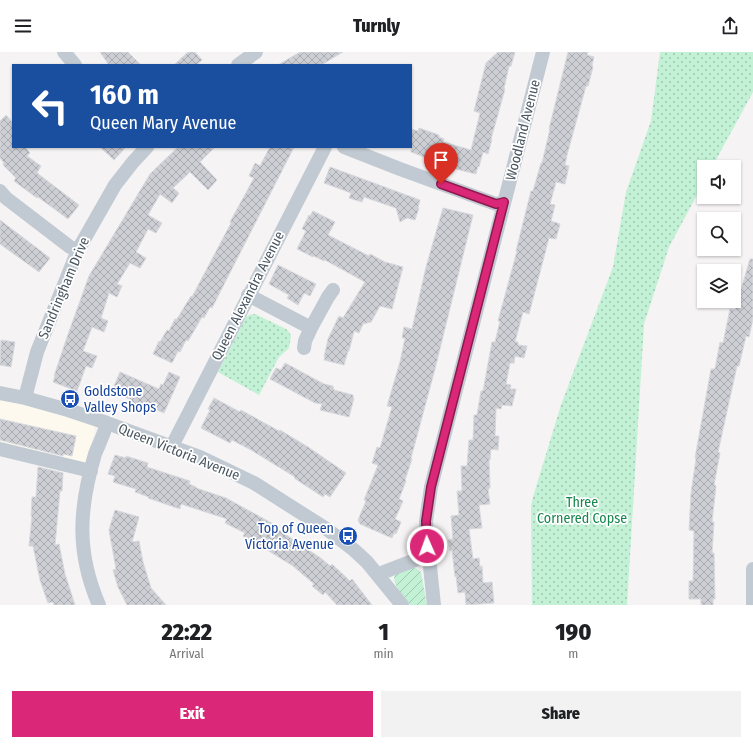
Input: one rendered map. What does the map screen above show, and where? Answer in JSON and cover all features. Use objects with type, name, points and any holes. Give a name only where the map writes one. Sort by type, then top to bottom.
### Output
[{"type":"street","points":[[64,52],[74,64]]},
{"type":"street","points":[[239,64],[256,52]]},
{"type":"street","name":"Woodland Avenue","points":[[434,605],[428,555],[426,521],[431,487],[543,52]]},
{"type":"street","name":"Sandringham Drive","points":[[25,398],[37,352],[78,250],[115,185],[146,148]]},
{"type":"street","name":"Queen Alexandra Avenue","points":[[172,446],[324,148]]},
{"type":"street","points":[[347,148],[496,204],[504,202]]},
{"type":"street","points":[[0,191],[6,198],[70,247],[78,250]]},
{"type":"street","points":[[304,348],[305,341],[311,328],[333,290]]},
{"type":"street","points":[[248,295],[311,328]]},
{"type":"street","name":"Queen Victoria Avenue","points":[[0,393],[25,398],[68,410],[172,446],[226,469],[263,488],[337,536],[361,556],[402,605]]},
{"type":"street","points":[[99,605],[89,577],[82,534],[84,500],[96,452],[108,423]]},
{"type":"street","points":[[0,449],[91,471]]},
{"type":"street","points":[[379,576],[384,572],[428,555]]},
{"type":"street","points":[[753,569],[753,605]]},
{"type":"shaded area","points":[[0,399],[23,403],[96,424],[87,464],[0,444]]},
{"type":"green space","name":"Three Cornered Copse","points":[[660,52],[753,52],[753,92],[716,160],[697,160],[697,195],[669,247],[644,324],[627,605],[532,605],[531,506],[533,497],[561,405],[613,267],[626,192],[651,121]]},
{"type":"green space","points":[[255,314],[286,329],[291,336],[289,348],[279,357],[259,395],[218,372],[246,317]]},
{"type":"green space","points":[[415,568],[421,572],[427,605],[410,605],[401,594],[394,580],[397,573],[400,571]]},
{"type":"building","points":[[100,52],[128,52],[140,64],[108,64]]},
{"type":"building","points":[[188,52],[195,52],[202,60],[197,64],[175,64]]},
{"type":"building","points":[[300,52],[343,52],[323,64],[280,64]]},
{"type":"building","points":[[498,52],[515,52],[511,66],[509,66],[505,89],[488,154],[483,152],[476,174],[440,165],[440,163],[411,152],[412,129],[418,131],[419,128],[439,135],[439,137],[444,139],[443,142],[471,150],[480,113],[474,111],[486,63]]},
{"type":"building","points":[[568,52],[588,52],[587,55],[594,57],[593,67],[588,86],[586,86],[567,155],[565,165],[569,166],[565,184],[556,182],[550,204],[555,205],[551,221],[560,224],[556,239],[549,238],[529,314],[523,312],[515,342],[518,342],[518,345],[527,346],[524,358],[515,356],[514,363],[510,363],[506,384],[511,385],[510,389],[516,389],[512,406],[502,405],[501,409],[496,408],[495,436],[499,436],[498,450],[491,449],[490,460],[489,459],[490,488],[488,489],[490,504],[479,505],[482,528],[469,529],[473,559],[479,558],[480,567],[482,566],[483,583],[492,582],[494,603],[466,605],[465,592],[458,593],[452,550],[450,551],[448,540],[453,539],[451,516],[459,515],[457,491],[462,491],[461,466],[467,466],[469,440],[473,440],[474,415],[477,415],[492,342],[495,342],[500,321],[498,321],[531,191],[533,191],[542,163]]},
{"type":"building","points":[[6,115],[12,122],[12,148],[26,148],[30,153],[27,156],[41,166],[37,173],[79,205],[68,219],[14,181],[16,178],[3,165],[4,163],[0,158],[0,121]]},
{"type":"building","points":[[101,148],[125,148],[114,160]]},
{"type":"building","points":[[177,148],[214,148],[200,162],[217,180],[208,190],[190,172],[173,188],[179,193],[172,203],[160,194],[148,215],[162,223],[156,233],[148,229],[136,252],[146,258],[140,268],[130,263],[117,284],[122,286],[117,297],[109,293],[101,318],[108,321],[104,332],[92,327],[83,351],[97,356],[92,368],[86,366],[77,391],[53,382],[89,276],[150,174]]},
{"type":"building","points":[[269,148],[293,148],[212,308],[210,307],[204,318],[202,317],[188,341],[186,340],[180,352],[178,351],[172,363],[153,354],[159,341],[160,342],[167,330],[169,331],[175,319],[177,319],[191,296],[192,297],[254,178],[249,176],[255,163],[260,166]]},
{"type":"building","points":[[330,167],[420,200],[415,220],[407,218],[400,222],[396,208],[364,197],[362,202],[349,198],[351,193],[324,183]]},
{"type":"building","points":[[443,208],[473,215],[435,369],[411,458],[412,459],[399,499],[403,501],[395,519],[401,522],[396,534],[394,533],[392,538],[360,524],[358,520],[378,465],[372,463],[377,447],[380,448],[392,407],[387,406],[400,362],[405,338],[402,338],[404,327],[412,329],[426,267]]},
{"type":"building","points":[[313,211],[335,222],[328,235],[369,256],[370,254],[385,262],[403,267],[392,309],[380,306],[371,322],[363,324],[359,333],[354,331],[344,365],[324,360],[328,339],[339,316],[343,318],[365,282],[325,260],[324,261],[314,256],[313,257],[297,249],[306,231],[302,229],[309,215],[310,216]]},
{"type":"building","points":[[0,220],[50,258],[39,272],[0,244]]},
{"type":"building","points":[[750,259],[753,259],[753,319],[749,337],[746,336],[739,366],[737,366],[718,452],[720,453],[714,485],[716,486],[712,522],[714,522],[712,553],[714,553],[715,599],[713,599],[713,605],[701,605],[701,599],[689,599],[689,581],[693,581],[694,531],[689,530],[695,458],[711,369],[715,369],[720,342],[723,343],[730,309],[735,310],[736,308],[741,308],[741,290]]},
{"type":"building","points":[[278,265],[316,284],[310,296],[304,293],[298,305],[287,298],[289,295],[269,284]]},
{"type":"building","points":[[1,340],[15,342],[11,367],[0,365]]},
{"type":"building","points":[[285,363],[324,384],[333,386],[334,390],[353,395],[354,398],[349,417],[320,410],[322,404],[315,403],[270,379],[276,368],[281,370]]},
{"type":"building","points":[[120,372],[159,389],[161,384],[163,385],[169,372],[180,377],[164,413],[150,407],[149,411],[128,402],[129,399],[112,391]]},
{"type":"building","points":[[214,398],[240,412],[241,410],[279,431],[280,430],[346,473],[330,497],[325,494],[323,497],[294,478],[295,477],[251,450],[232,440],[230,443],[201,428]]},
{"type":"building","points":[[0,419],[76,436],[72,456],[63,454],[63,456],[0,440]]},
{"type":"building","points":[[115,455],[126,458],[126,456],[148,463],[147,467],[190,481],[189,484],[196,488],[226,498],[277,526],[276,528],[330,566],[332,564],[350,581],[352,579],[372,605],[337,605],[325,592],[323,595],[312,586],[314,584],[293,566],[259,545],[252,543],[252,541],[243,536],[245,533],[225,523],[227,519],[181,504],[180,509],[148,498],[149,497],[135,492],[136,489],[113,482],[115,476],[108,474]]},
{"type":"building","points":[[38,467],[63,473],[55,545],[59,544],[65,574],[75,605],[54,605],[53,602],[48,603],[40,580],[33,546],[29,546],[32,497],[36,497]]},
{"type":"building","points":[[115,510],[139,517],[132,542],[139,541],[143,562],[151,588],[166,605],[127,605],[118,587],[113,570],[116,569],[109,530]]},
{"type":"place","name":"Goldstone Valley Shops","points":[[70,399]]},
{"type":"place","name":"Top of Queen Victoria Avenue","points":[[348,536]]},
{"type":"route","points":[[427,546],[426,521],[431,487],[504,202],[496,204],[441,184]]}]
